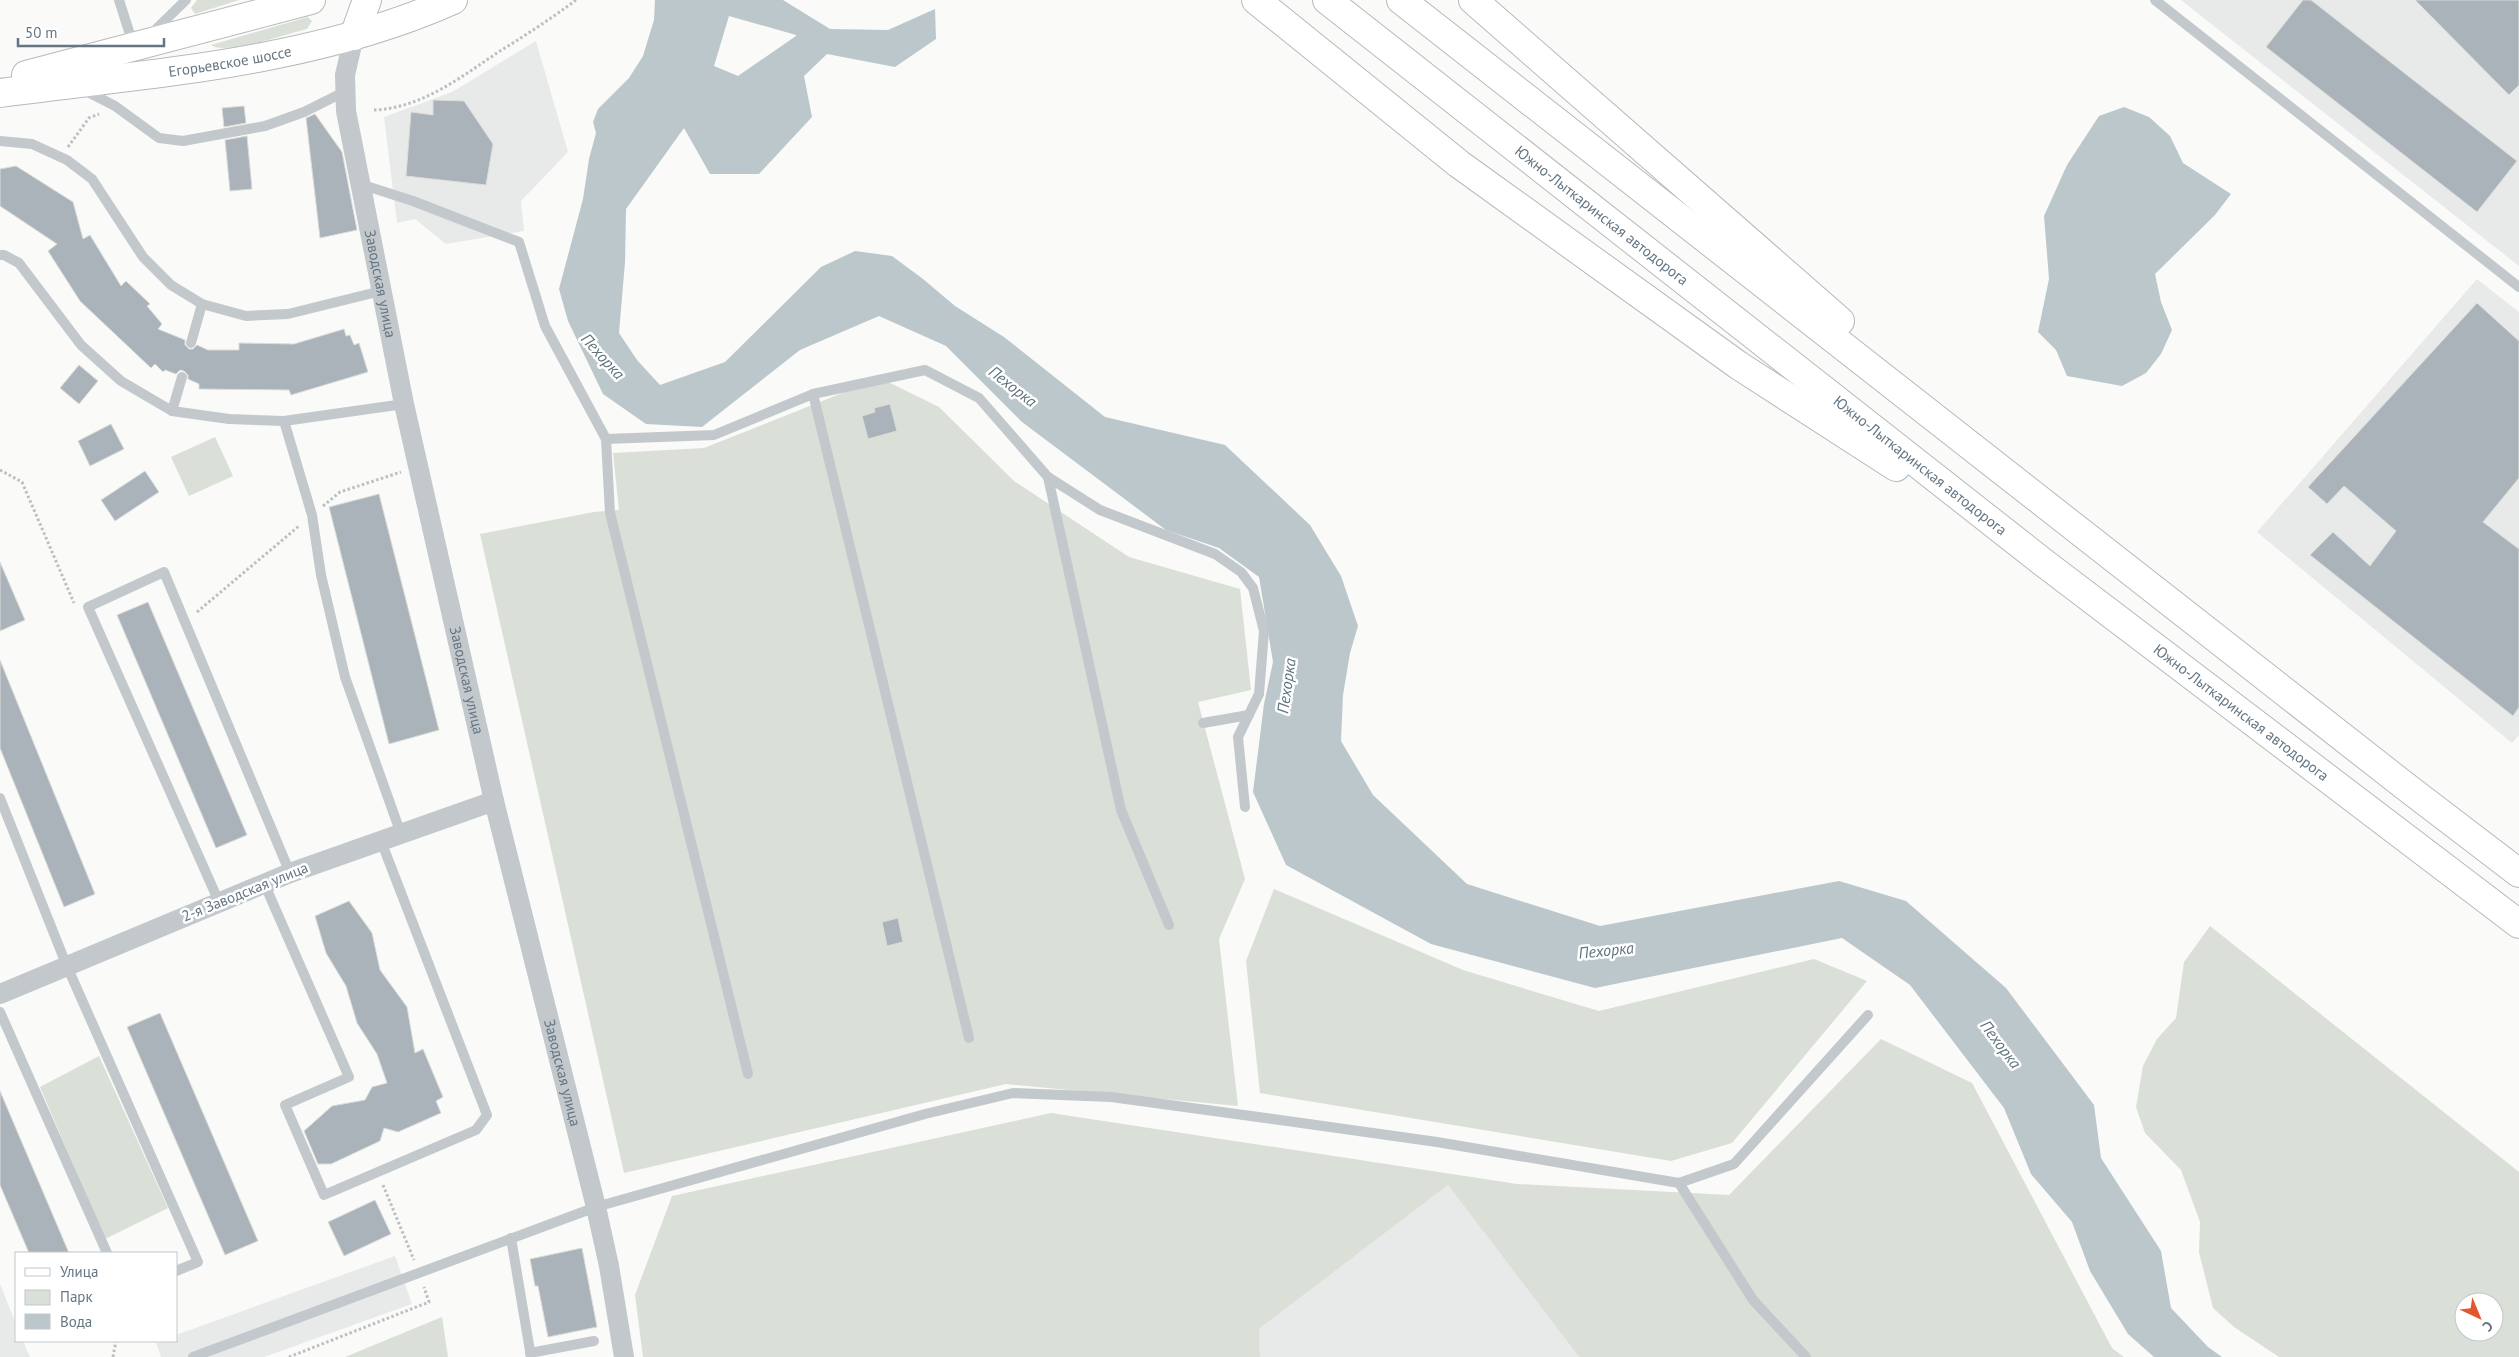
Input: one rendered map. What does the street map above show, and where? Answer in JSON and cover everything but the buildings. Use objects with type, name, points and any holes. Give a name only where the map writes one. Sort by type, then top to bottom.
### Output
[{"type":"main road","points":[[0,81],[310,0]]},
{"type":"main road","name":"Заводская улица","points":[[354,36],[367,0]]},
{"type":"main road","name":"Егорьевское шоссе","points":[[0,93],[250,58],[322,45],[406,20],[453,0]]},
{"type":"main road","points":[[1256,0],[1459,164],[1738,365],[2044,563]]},
{"type":"main road","name":"Южно-Лыткаринская автодорога","points":[[1327,0],[2044,563],[2519,924]]},
{"type":"main road","points":[[1401,0],[2405,786],[2519,873]]},
{"type":"main road","points":[[1473,0],[2072,524]]},
{"type":"street","name":"Заводская улица","points":[[354,36],[348,57],[344,92],[381,292],[404,404],[494,801],[596,1207],[609,1266],[624,1357]]},
{"type":"street","name":"2-я Заводская улица","points":[[0,994],[66,964],[290,873],[494,801]]},
{"type":"lane","points":[[119,0],[136,47],[185,0]]},
{"type":"lane","points":[[2155,0],[2519,287]]},
{"type":"lane","points":[[70,84],[115,106],[159,138],[183,141],[265,126],[304,112],[344,92]]},
{"type":"lane","points":[[0,141],[32,144],[61,157],[92,180],[143,257],[171,285],[202,304],[246,316],[288,314],[381,292]]},
{"type":"lane","points":[[360,184],[414,201],[519,242],[545,326],[606,439],[610,513],[748,1074]]},
{"type":"lane","points":[[0,256],[4,255],[18,263],[81,345],[121,382],[172,411],[229,419],[284,421],[404,404]]},
{"type":"lane","points":[[191,343],[202,304]]},
{"type":"lane","points":[[606,439],[714,435],[813,394],[925,370],[979,398],[1048,477],[1100,510],[1215,554],[1241,572],[1253,588],[1264,631],[1259,694],[1238,737],[1245,807]]},
{"type":"lane","points":[[172,411],[182,377]]},
{"type":"lane","points":[[813,394],[969,1038]]},
{"type":"lane","points":[[284,421],[312,515],[321,575],[345,677],[401,834]]},
{"type":"lane","points":[[1048,477],[1121,810],[1169,925]]},
{"type":"lane","points":[[218,902],[88,607],[164,572],[290,873]]},
{"type":"lane","points":[[1203,723],[1249,715]]},
{"type":"lane","points":[[0,798],[66,964],[198,1262],[178,1270]]},
{"type":"lane","points":[[264,884],[350,1076],[285,1105],[324,1195],[476,1130],[487,1115],[381,841]]},
{"type":"lane","points":[[0,1012],[107,1252]]},
{"type":"lane","points":[[193,1357],[419,1271],[596,1207],[925,1114],[1013,1093],[1111,1097],[1280,1120],[1437,1142],[1679,1184],[1734,1164],[1868,1016]]},
{"type":"lane","points":[[1679,1184],[1752,1300],[1806,1357]]},
{"type":"lane","points":[[511,1238],[531,1355],[594,1341]]},
{"type":"path","points":[[374,110],[408,105],[426,97],[462,76],[576,0]]},
{"type":"path","points":[[61,157],[89,118],[115,106]]},
{"type":"path","points":[[185,622],[340,492],[418,466]]},
{"type":"path","points":[[0,470],[22,482],[76,608]]},
{"type":"path","points":[[289,1357],[429,1302],[419,1271],[377,1172]]},
{"type":"path","points":[[113,1357],[116,1342]]},
{"type":"shaded area","points":[[2181,0],[2519,0],[2519,266],[2205,19]]},
{"type":"shaded area","points":[[536,41],[568,152],[521,201],[524,231],[446,244],[415,219],[397,223],[384,117],[452,92]]},
{"type":"shaded area","points":[[2477,279],[2519,312],[2519,735],[2512,743],[2257,532]]},
{"type":"shaded area","points":[[1448,1185],[1579,1357],[1260,1357],[1259,1329]]},
{"type":"shaded area","points":[[395,1256],[412,1304],[264,1357],[161,1357],[156,1343],[178,1342],[178,1334]]},
{"type":"shaded area","points":[[0,1284],[15,1322],[15,1342],[23,1342],[30,1357],[0,1357]]},
{"type":"green space","points":[[197,0],[239,0],[195,14],[191,8]]},
{"type":"green space","points":[[308,17],[312,21],[307,29],[243,46],[218,48],[211,45]]},
{"type":"green space","points":[[880,378],[939,407],[1014,481],[1129,557],[1240,589],[1251,690],[1198,702],[1245,879],[1219,939],[1238,1106],[1006,1084],[624,1173],[480,534],[594,512],[619,510],[613,453],[704,448]]},
{"type":"green space","points":[[215,437],[233,476],[189,496],[171,457]]},
{"type":"green space","points":[[1274,889],[1463,970],[1599,1011],[1814,959],[1867,981],[1732,1143],[1671,1161],[1260,1093],[1246,961]]},
{"type":"green space","points":[[2210,926],[2519,1172],[2519,1357],[2279,1357],[2234,1327],[2213,1308],[2199,1252],[2200,1222],[2181,1170],[2145,1133],[2136,1107],[2143,1066],[2157,1039],[2176,1018],[2184,962]]},
{"type":"green space","points":[[1881,1039],[1972,1083],[2112,1348],[2124,1357],[1579,1357],[1448,1185],[1259,1329],[1260,1357],[643,1357],[635,1295],[672,1196],[1051,1113],[1517,1184],[1729,1195]]},
{"type":"green space","points":[[99,1056],[168,1208],[105,1239],[40,1087]]},
{"type":"green space","points":[[442,1317],[448,1357],[345,1357]]},
{"type":"water","name":"Пехорка","points":[[655,0],[783,0],[830,29],[888,30],[935,9],[936,39],[895,67],[827,54],[804,76],[812,117],[759,174],[710,174],[684,128],[626,209],[625,262],[619,333],[637,360],[660,385],[725,362],[821,267],[855,251],[892,256],[955,306],[1004,337],[1105,417],[1225,445],[1310,525],[1341,576],[1358,626],[1350,653],[1343,695],[1341,741],[1373,795],[1467,884],[1600,926],[1839,881],[1906,901],[2006,988],[2094,1105],[2101,1158],[2161,1251],[2171,1308],[2208,1347],[2222,1357],[2154,1357],[2128,1334],[2090,1271],[2072,1222],[2031,1174],[2004,1108],[1910,985],[1842,938],[1595,988],[1431,944],[1286,865],[1253,792],[1264,704],[1273,662],[1259,577],[1219,548],[1166,530],[1022,422],[946,346],[879,316],[800,350],[702,427],[646,424],[603,394],[568,321],[559,289],[583,199],[589,159],[596,133],[593,122],[598,109],[629,78],[643,56],[654,20]],"holes":[[[729,16],[796,35],[738,76],[714,66]]]},
{"type":"water","points":[[2124,107],[2149,117],[2170,136],[2183,163],[2231,194],[2215,215],[2155,274],[2161,302],[2172,330],[2161,354],[2146,373],[2122,386],[2067,376],[2056,350],[2038,332],[2049,279],[2044,216],[2067,165],[2099,116]]}]
